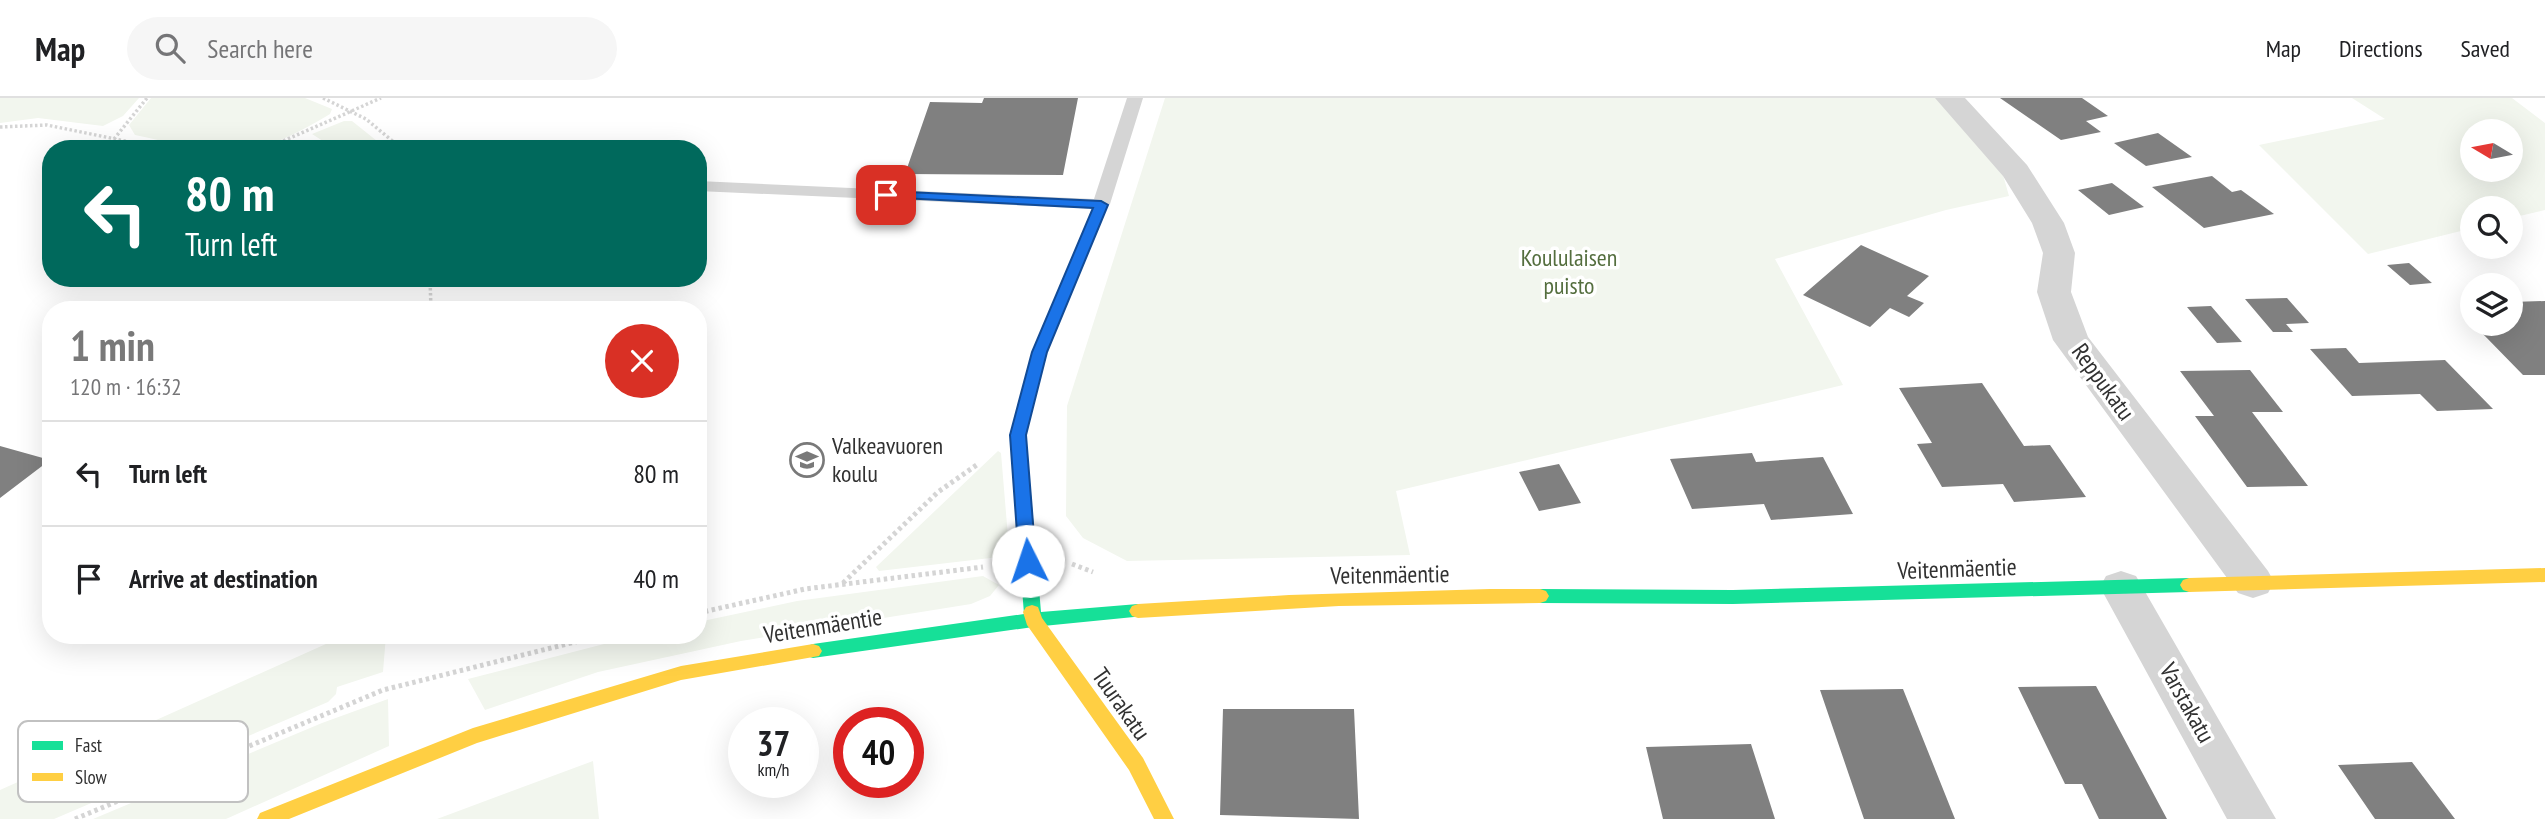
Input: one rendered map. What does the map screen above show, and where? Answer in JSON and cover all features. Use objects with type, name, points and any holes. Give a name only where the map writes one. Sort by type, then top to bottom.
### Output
[{"type":"street","name":"Reppukatu","points":[[1949,98],[2016,171],[2048,223],[2059,253],[2054,292],[2071,340],[2253,582]]},
{"type":"street","points":[[1033,620],[1018,435],[1039,352],[1101,205]]},
{"type":"street","name":"Veitenmäentie","points":[[267,819],[472,736],[681,673],[876,640],[1033,620],[1251,602],[1429,597],[1733,597],[2545,575]]},
{"type":"street","name":"Varstakatu","points":[[2121,587],[2252,819]]},
{"type":"street","name":"Tuurakatu","points":[[1033,620],[1136,764],[1164,819]]},
{"type":"lane","points":[[707,186],[1101,205],[1135,98]]},
{"type":"path","points":[[114,139],[147,98]]},
{"type":"path","points":[[323,98],[352,111],[394,140]]},
{"type":"path","points":[[286,140],[382,98]]},
{"type":"path","points":[[0,127],[47,125],[119,140]]},
{"type":"path","points":[[842,584],[938,492],[1018,435]]},
{"type":"path","points":[[248,745],[383,690],[567,644]]},
{"type":"path","points":[[75,819],[115,802]]},
{"type":"green space","points":[[0,98],[139,98],[123,116],[103,126],[38,118],[0,123]]},
{"type":"green space","points":[[151,98],[305,98],[332,109],[330,114],[280,140],[160,140],[135,135],[129,125]]},
{"type":"green space","name":"Koululaisen puisto","points":[[1165,98],[1941,98],[2003,175],[2009,196],[1946,210],[1775,259],[1843,385],[1396,491],[1410,555],[1127,561],[1083,538],[1066,516],[1067,406]]},
{"type":"green space","points":[[2352,98],[2512,98],[2545,123],[2545,210],[2523,215],[2523,196],[2460,196],[2460,231],[2368,254],[2259,145],[2385,119]]},
{"type":"green space","points":[[344,121],[352,121],[376,140],[321,140],[312,134]]},
{"type":"green space","points":[[998,451],[1001,453],[1009,549],[999,557],[879,571],[876,567]]},
{"type":"green space","points":[[983,576],[999,585],[990,596],[971,604],[741,641],[598,672],[485,710],[468,679],[604,644],[707,644],[707,620],[797,601]]},
{"type":"green space","points":[[326,644],[385,644],[383,672],[337,687],[336,694],[328,702],[248,736],[248,721],[154,721]]},
{"type":"green space","points":[[388,699],[389,746],[226,819],[93,819],[134,802],[248,802],[248,754]]},
{"type":"green space","points":[[593,761],[599,819],[437,819]]},
{"type":"green space","points":[[18,782],[18,802],[94,802],[54,819],[0,819],[0,790]]},
{"type":"building","points":[[984,98],[1078,98],[1063,175],[905,174],[930,102],[982,103]]},
{"type":"building","points":[[2000,98],[2082,98],[2108,116],[2086,121],[2101,132],[2061,140]]},
{"type":"building","points":[[2158,133],[2192,157],[2146,166],[2114,143]]},
{"type":"building","points":[[2212,176],[2232,192],[2241,190],[2274,214],[2204,228],[2152,187]]},
{"type":"building","points":[[2112,183],[2144,207],[2109,215],[2078,190]]},
{"type":"building","points":[[1861,245],[1929,276],[1907,296],[1924,303],[1909,317],[1890,308],[1870,327],[1803,295]]},
{"type":"building","points":[[2409,263],[2432,283],[2410,285],[2387,265]]},
{"type":"building","points":[[2287,298],[2309,323],[2286,324],[2293,332],[2273,332],[2245,299]]},
{"type":"building","points":[[2545,301],[2545,375],[2523,375],[2485,336],[2523,336],[2523,302]]},
{"type":"building","points":[[2211,306],[2242,342],[2217,343],[2187,307]]},
{"type":"building","points":[[2346,348],[2359,363],[2445,360],[2493,409],[2437,411],[2420,394],[2352,396],[2310,349]]},
{"type":"building","points":[[2250,370],[2283,412],[2252,412],[2308,486],[2247,487],[2195,416],[2214,416],[2180,371]]},
{"type":"building","points":[[1982,383],[2024,446],[2050,445],[2086,497],[2014,502],[2003,484],[1942,487],[1917,444],[1932,443],[1899,388]]},
{"type":"building","points":[[0,446],[42,458],[42,466],[0,498]]},
{"type":"building","points":[[1752,453],[1756,462],[1823,457],[1853,514],[1771,520],[1764,504],[1692,509],[1670,459]]},
{"type":"building","points":[[1559,464],[1581,503],[1539,511],[1519,472]]},
{"type":"building","points":[[2096,686],[2167,819],[2099,819],[2082,784],[2065,784],[2018,687]]},
{"type":"building","points":[[1903,689],[1955,819],[1864,819],[1820,690]]},
{"type":"building","points":[[1223,709],[1354,709],[1359,819],[1220,815]]},
{"type":"building","points":[[1751,744],[1775,819],[1663,819],[1646,747]]},
{"type":"building","points":[[2412,762],[2455,819],[2375,819],[2338,765]]},
{"type":"traffic: fast","points":[[1032,612],[1018,435],[1039,352],[1101,204]]},
{"type":"traffic: fast","points":[[1540,596],[1733,597],[2189,585]]},
{"type":"traffic: fast","points":[[813,651],[1033,620],[1138,611]]},
{"type":"traffic: slow","points":[[2189,585],[2545,575]]},
{"type":"traffic: slow","points":[[1138,611],[1339,599],[1540,596]]},
{"type":"traffic: slow","points":[[1032,612],[1033,620],[1136,764],[1164,819]]},
{"type":"traffic: slow","points":[[267,819],[473,736],[681,673],[813,651]]},
{"type":"place","name":"Valkeavuoren koulu","points":[[807,460]]},
{"type":"route","points":[[886,195],[1101,205],[1039,352],[1018,435],[1028,561]]}]
